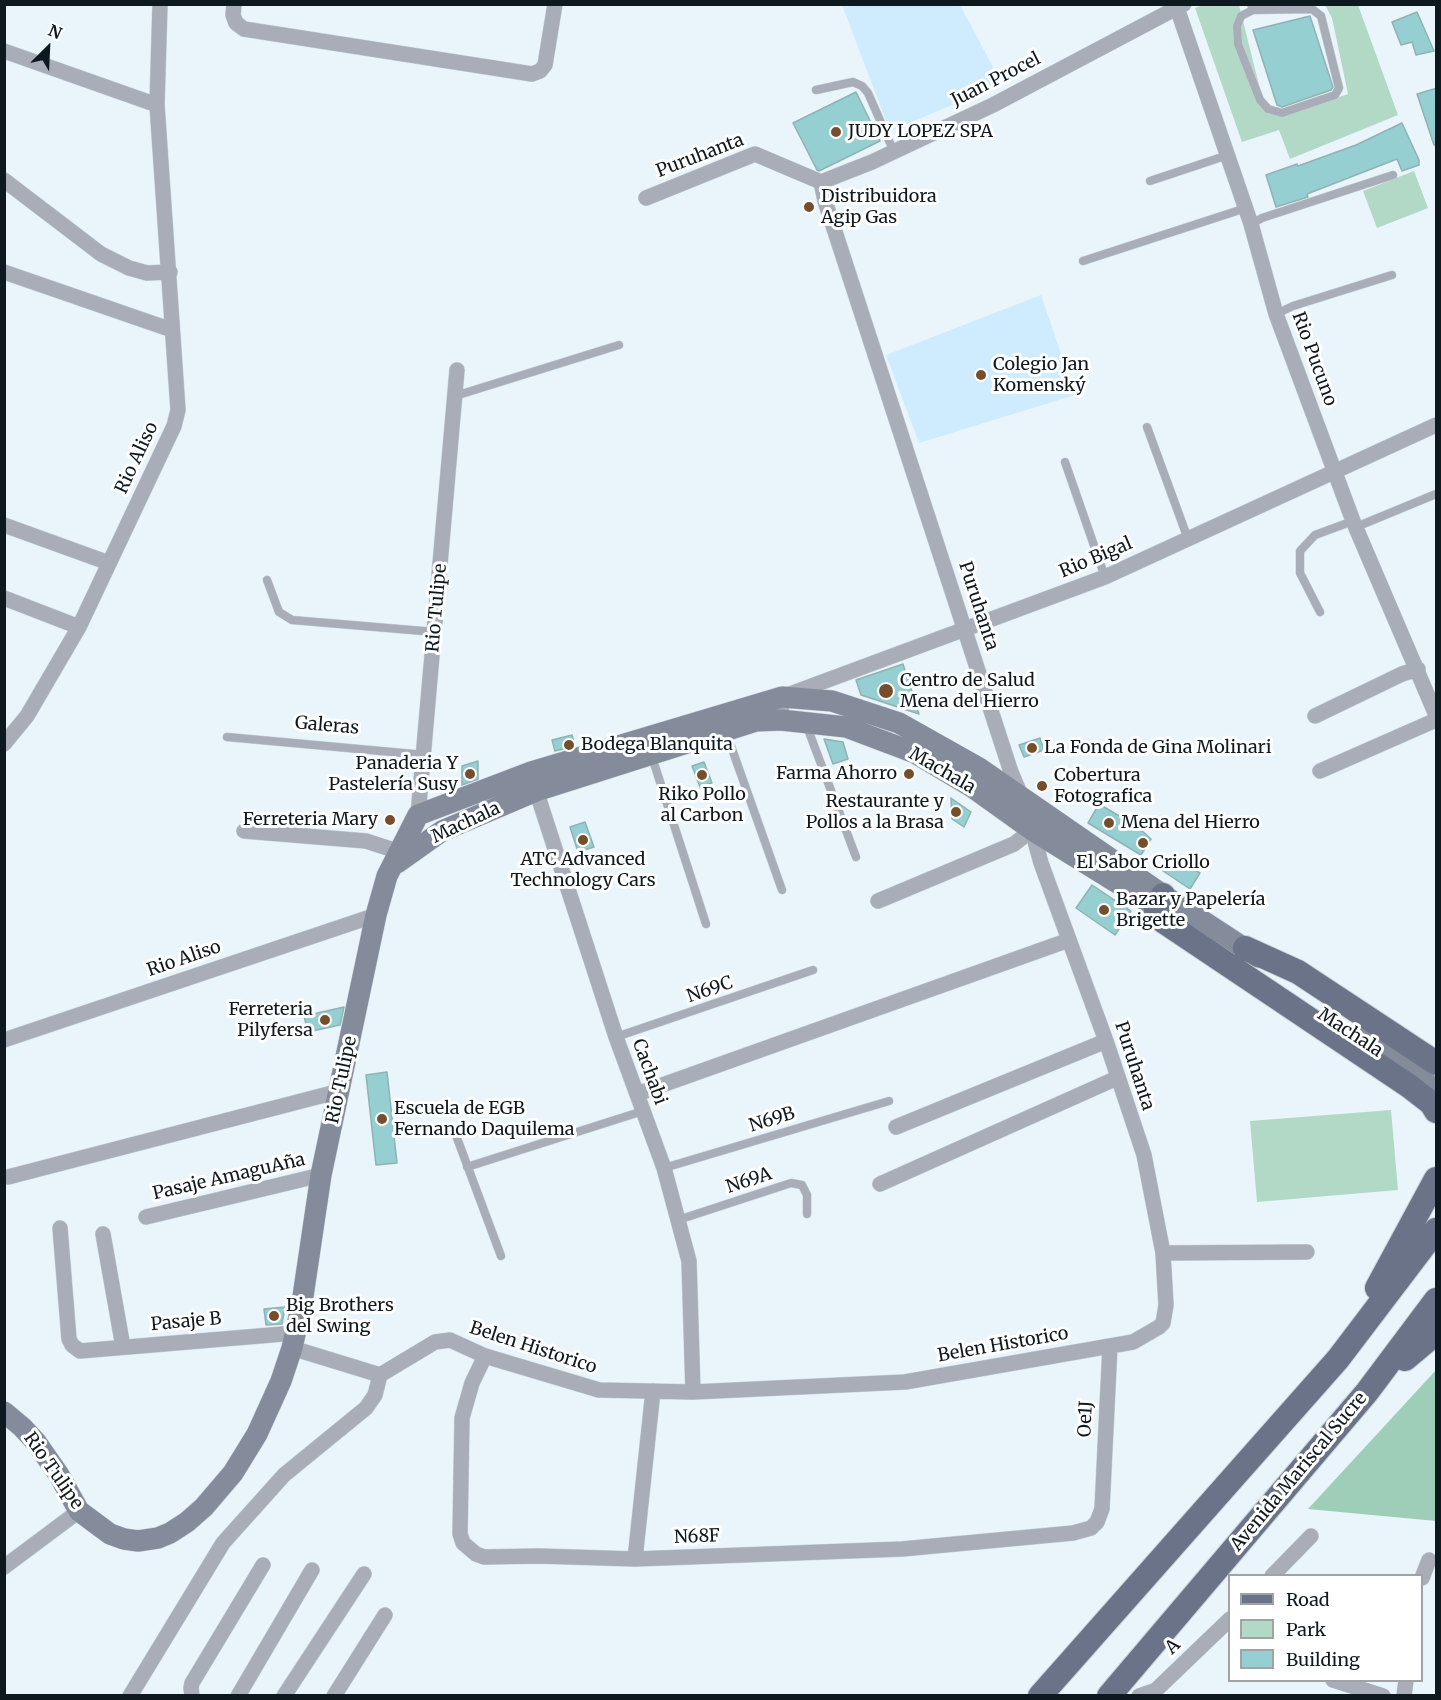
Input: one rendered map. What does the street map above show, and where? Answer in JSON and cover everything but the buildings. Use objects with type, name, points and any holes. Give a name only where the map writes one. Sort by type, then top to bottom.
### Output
[{"type":"main road","name":"Machala","points":[[397,859],[442,831],[533,782],[782,697],[832,702],[899,723],[979,768],[1022,796],[1160,901],[1435,1078]]},
{"type":"main road","name":"Machala","points":[[418,815],[533,782],[651,754],[756,721],[781,720],[846,727],[915,753],[972,787],[1032,830],[1245,948]]},
{"type":"main road","name":"Rio Tulipe","points":[[4,1412],[36,1442],[59,1475],[79,1511],[110,1534],[124,1539],[138,1541],[158,1538],[187,1522],[204,1507],[233,1473],[257,1434],[281,1381],[293,1340],[304,1292],[321,1175],[376,915],[382,891],[418,815]]},
{"type":"main road","points":[[1160,901],[1158,916],[1171,927],[1409,1086],[1431,1103],[1437,1111]]},
{"type":"main road","points":[[1245,948],[1298,972],[1435,1078]]},
{"type":"main road","points":[[1338,1359],[1437,1179]]},
{"type":"main road","points":[[1040,1695],[1338,1359],[1437,1230]]},
{"type":"main road","name":"Avenida Mariscal Sucre","points":[[1109,1695],[1367,1392],[1437,1300]]},
{"type":"main road","points":[[1367,1392],[1437,1333]]},
{"type":"street","name":"Rio Aliso","points":[[4,744],[27,716],[80,627],[174,426],[178,410],[157,105],[159,4]]},
{"type":"street","points":[[234,4],[233,15],[236,23],[243,29],[532,74],[540,71],[545,65],[555,4]]},
{"type":"street","name":"Juan Procel","points":[[821,182],[894,152],[993,105],[1179,6]]},
{"type":"street","name":"Rio Pucuno","points":[[1179,6],[1246,208],[1276,314],[1355,524],[1435,706]]},
{"type":"street","points":[[4,51],[157,105]]},
{"type":"street","name":"Puruhanta","points":[[646,198],[755,154],[821,182],[825,201],[1011,772],[1022,796],[1041,863],[1106,1041],[1144,1155],[1163,1253],[1166,1305],[1163,1323],[1159,1327]]},
{"type":"street","points":[[4,180],[101,254],[129,268],[147,273],[170,272]]},
{"type":"street","points":[[4,272],[172,330]]},
{"type":"street","name":"Rio Tulipe","points":[[418,815],[457,370]]},
{"type":"street","name":"Rio Bigal","points":[[782,697],[1105,577],[1437,425]]},
{"type":"street","points":[[4,525],[109,563]]},
{"type":"street","points":[[4,598],[80,627]]},
{"type":"street","points":[[1315,716],[1402,674],[1418,669]]},
{"type":"street","points":[[781,720],[782,697]]},
{"type":"street","points":[[1320,771],[1437,720]]},
{"type":"street","name":"Cachabi","points":[[533,782],[616,1037],[664,1168],[678,1220],[688,1261],[693,1392]]},
{"type":"street","points":[[878,901],[1014,844],[1032,830]]},
{"type":"street","points":[[244,831],[366,842],[397,859]]},
{"type":"street","name":"Rio Aliso","points":[[4,1040],[376,915]]},
{"type":"street","points":[[637,1094],[1069,940]]},
{"type":"street","points":[[896,1127],[1106,1041]]},
{"type":"street","points":[[880,1184],[1117,1078]]},
{"type":"street","points":[[8,1177],[340,1091]]},
{"type":"street","name":"Pasaje AmaguAña","points":[[146,1217],[321,1175]]},
{"type":"street","name":"Pasaje B","points":[[60,1228],[69,1339],[72,1345],[80,1351],[293,1340]]},
{"type":"street","points":[[103,1234],[123,1347]]},
{"type":"street","points":[[1163,1253],[1307,1252]]},
{"type":"street","name":"Belen Historico","points":[[380,1375],[435,1342],[450,1340],[484,1356],[599,1390],[693,1392],[905,1382],[1133,1342],[1159,1327]]},
{"type":"street","points":[[130,1695],[223,1543],[284,1475],[366,1408],[375,1395],[380,1375],[293,1340]]},
{"type":"street","name":"Oe1J","points":[[1102,1494],[1110,1346]]},
{"type":"street","name":"N68F","points":[[484,1356],[472,1383],[462,1418],[460,1534],[468,1549],[484,1557],[635,1559],[902,1549],[1073,1533],[1091,1528],[1097,1522],[1102,1509],[1102,1494]]},
{"type":"street","points":[[635,1559],[653,1391]]},
{"type":"street","points":[[4,1567],[79,1511]]},
{"type":"street","points":[[1273,1574],[1311,1536]]},
{"type":"street","points":[[1423,1575],[1429,1560]]},
{"type":"street","points":[[192,1695],[192,1683],[262,1565]]},
{"type":"street","points":[[238,1695],[312,1569]]},
{"type":"street","points":[[284,1695],[364,1574]]},
{"type":"street","points":[[334,1695],[385,1615]]},
{"type":"street","name":"A","points":[[1139,1695],[1156,1690],[1228,1621]]},
{"type":"street","points":[[1340,1682],[1383,1695]]},
{"type":"lane","points":[[1252,7],[1312,9],[1321,16],[1339,88],[1335,95],[1282,113],[1268,109],[1260,100],[1238,45],[1237,26],[1241,16],[1252,7]]},
{"type":"lane","points":[[816,90],[853,82],[862,86],[868,93],[894,152]]},
{"type":"lane","points":[[1150,181],[1227,155]]},
{"type":"lane","points":[[1251,224],[1262,218],[1392,175]]},
{"type":"lane","points":[[1083,261],[1246,208]]},
{"type":"lane","points":[[1276,314],[1293,306],[1392,275]]},
{"type":"lane","points":[[455,396],[619,345]]},
{"type":"lane","points":[[1147,427],[1188,539]]},
{"type":"lane","points":[[1065,462],[1105,577]]},
{"type":"lane","points":[[1320,612],[1300,573],[1300,550],[1315,536],[1437,494]]},
{"type":"lane","points":[[267,580],[279,612],[292,620],[435,632]]},
{"type":"lane","points":[[806,722],[856,857]]},
{"type":"lane","points":[[726,731],[782,890]]},
{"type":"lane","name":"Galeras","points":[[227,737],[425,755]]},
{"type":"lane","points":[[651,754],[706,924]]},
{"type":"lane","name":"N69C","points":[[616,1037],[813,970]]},
{"type":"lane","name":"N69B","points":[[664,1168],[889,1101]]},
{"type":"lane","points":[[467,1167],[643,1111]]},
{"type":"lane","points":[[454,1130],[501,1256]]},
{"type":"lane","name":"N69A","points":[[678,1220],[791,1183],[801,1185],[807,1195],[807,1214]]},
{"type":"shaded area","points":[[842,5],[960,5],[1002,84],[890,131]]},
{"type":"shaded area","name":"Colegio Jan Komenský","points":[[1041,295],[1075,395],[919,443],[886,355]]},
{"type":"green space","points":[[1203,5],[1239,5],[1263,101],[1287,115],[1348,94],[1332,18],[1325,5],[1358,5],[1398,115],[1290,159],[1279,130],[1242,142],[1195,8]]},
{"type":"green space","points":[[1414,171],[1428,208],[1377,228],[1363,191]]},
{"type":"green space","points":[[1391,1110],[1398,1190],[1257,1202],[1250,1121]]},
{"type":"green space","points":[[1436,1370],[1436,1521],[1308,1509]]},
{"type":"place","name":"JUDY LOPEZ SPA","points":[[836,132]]},
{"type":"place","name":"Distribuidora Agip Gas","points":[[809,207]]},
{"type":"place","name":"Colegio Jan Komenský","points":[[981,375]]},
{"type":"place","name":"Centro de Salud Mena del Hierro","points":[[886,691]]},
{"type":"place","name":"Bodega Blanquita","points":[[569,745]]},
{"type":"place","name":"La Fonda de Gina Molinari","points":[[1032,748]]},
{"type":"place","name":"Panaderia Y Pastelería Susy","points":[[470,774]]},
{"type":"place","name":"Farma Ahorro","points":[[909,774]]},
{"type":"place","name":"Riko Pollo al Carbon","points":[[702,775]]},
{"type":"place","name":"Cobertura Fotografica","points":[[1042,786]]},
{"type":"place","name":"Restaurante y Pollos a la Brasa","points":[[956,812]]},
{"type":"place","name":"Ferreteria Mary","points":[[390,820]]},
{"type":"place","name":"Mena del Hierro","points":[[1109,823]]},
{"type":"place","name":"ATC Advanced Technology Cars","points":[[583,840]]},
{"type":"place","name":"El Sabor Criollo","points":[[1143,843]]},
{"type":"place","name":"Bazar y Papelería Brigette","points":[[1104,910]]},
{"type":"place","name":"Ferreteria Pilyfersa","points":[[325,1020]]},
{"type":"place","name":"Escuela de EGB Fernando Daquilema","points":[[382,1119]]},
{"type":"place","name":"Big Brothers del Swing","points":[[274,1316]]}]
